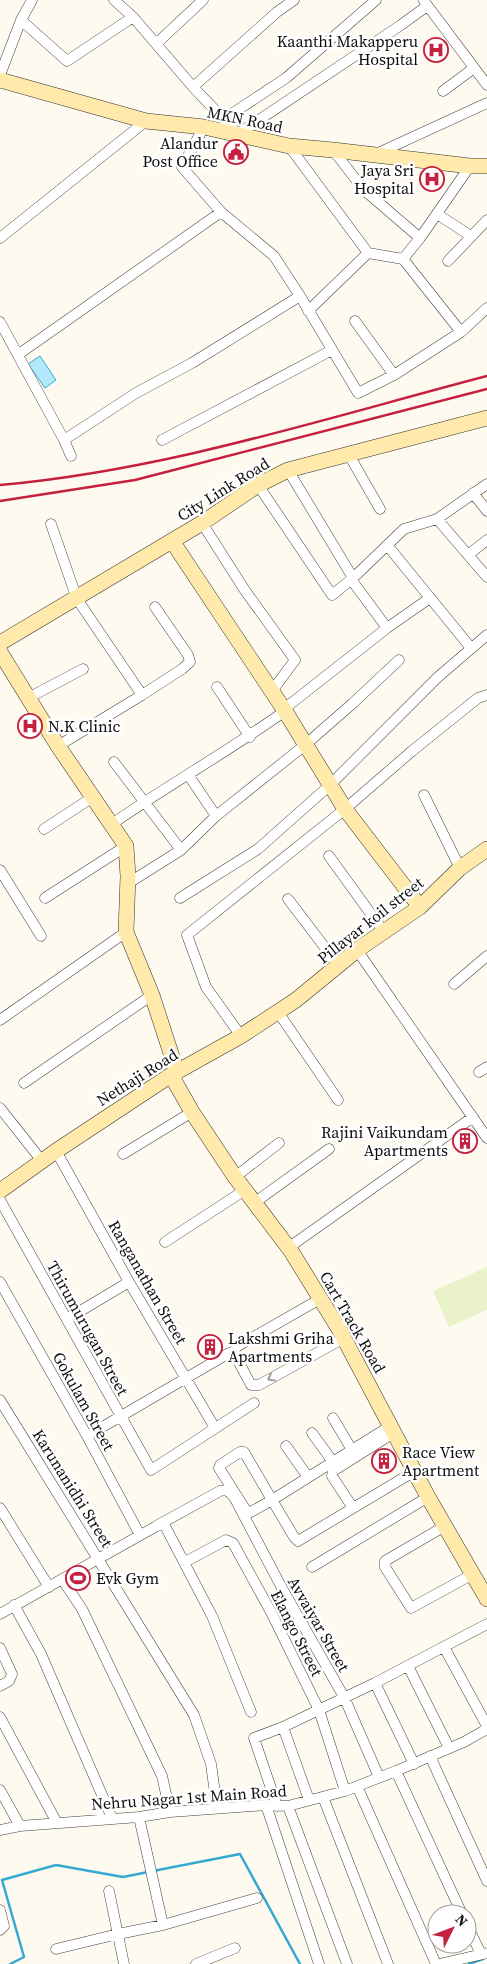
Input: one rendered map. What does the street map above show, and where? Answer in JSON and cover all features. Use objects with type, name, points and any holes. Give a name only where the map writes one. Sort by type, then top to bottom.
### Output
[{"type":"street","points":[[0,75],[20,20],[32,0]]},
{"type":"street","points":[[114,0],[133,17],[238,134],[401,25],[425,2],[487,85]]},
{"type":"street","points":[[157,43],[203,0]]},
{"type":"street","points":[[193,86],[277,12],[294,0]]},
{"type":"street","points":[[224,119],[286,78],[376,0]]},
{"type":"street","points":[[20,20],[67,61],[133,17]]},
{"type":"street","points":[[443,91],[474,68]]},
{"type":"street","name":"MKN Road","points":[[0,80],[146,120],[204,127],[289,146],[470,166],[487,166]]},
{"type":"street","points":[[374,155],[487,103]]},
{"type":"street","points":[[0,238],[146,120]]},
{"type":"street","points":[[204,127],[182,167],[221,212],[274,256],[358,393],[394,375],[461,332],[487,308]]},
{"type":"street","points":[[289,146],[368,253],[403,259],[461,332]]},
{"type":"street","points":[[333,150],[364,190],[420,238]]},
{"type":"street","points":[[403,259],[420,238],[470,166]]},
{"type":"street","points":[[19,354],[221,212]]},
{"type":"street","points":[[437,214],[471,236]]},
{"type":"street","points":[[448,261],[487,220]]},
{"type":"street","points":[[308,311],[368,253]]},
{"type":"street","points":[[64,440],[136,392],[192,363],[300,296]]},
{"type":"street","points":[[0,322],[19,354],[71,456]]},
{"type":"street","points":[[355,322],[394,375]]},
{"type":"street","points":[[162,440],[332,350]]},
{"type":"street","name":"City Link Road","points":[[0,643],[202,524],[258,485],[288,470],[487,418]]},
{"type":"street","points":[[349,455],[380,509]]},
{"type":"street","points":[[288,470],[353,578],[353,582],[387,628]]},
{"type":"street","points":[[258,485],[332,595],[353,578],[404,529],[438,519],[487,484]]},
{"type":"street","points":[[473,493],[487,511]]},
{"type":"street","points":[[438,519],[487,578]]},
{"type":"street","points":[[51,524],[77,598],[142,695]]},
{"type":"street","points":[[202,524],[244,589],[295,660],[272,691]]},
{"type":"street","points":[[468,555],[487,540]]},
{"type":"street","points":[[172,541],[272,691],[345,809],[420,907]]},
{"type":"street","points":[[386,545],[471,648]]},
{"type":"street","points":[[112,824],[250,736],[387,628],[430,598]]},
{"type":"street","points":[[58,746],[142,695],[190,662],[188,655],[155,607]]},
{"type":"street","points":[[180,898],[258,848],[330,785],[438,677],[487,635]]},
{"type":"street","points":[[0,652],[58,746],[126,846],[45,898]]},
{"type":"street","points":[[127,884],[181,850],[216,816],[305,745],[399,660]]},
{"type":"street","points":[[28,698],[83,669]]},
{"type":"street","points":[[217,686],[250,736]]},
{"type":"street","points":[[241,1036],[206,987],[187,935],[345,809],[478,698],[487,695]]},
{"type":"street","points":[[114,762],[181,850]]},
{"type":"street","points":[[189,776],[216,816]]},
{"type":"street","points":[[424,795],[460,868]]},
{"type":"street","points":[[44,829],[93,797]]},
{"type":"street","name":"Cart Track Road","points":[[126,846],[126,932],[152,995],[174,1073],[192,1112],[249,1197],[288,1248],[320,1298],[344,1338],[428,1497],[487,1599]]},
{"type":"street","name":"Pillayar koil street","points":[[296,1000],[357,950],[420,907],[460,868],[487,849]]},
{"type":"street","points":[[329,856],[384,932]]},
{"type":"street","points":[[0,870],[42,936]]},
{"type":"street","points":[[288,899],[339,966]]},
{"type":"street","points":[[0,1020],[126,932]]},
{"type":"street","points":[[357,950],[487,1138]]},
{"type":"street","points":[[454,984],[487,956]]},
{"type":"street","points":[[24,1083],[152,995]]},
{"type":"street","name":"Nethaji Road","points":[[0,1191],[56,1151],[174,1073],[241,1036],[296,1000]]},
{"type":"street","points":[[278,1012],[338,1100]]},
{"type":"street","points":[[1,1112],[42,1161]]},
{"type":"street","points":[[123,1154],[192,1112]]},
{"type":"street","points":[[288,1248],[421,1156],[473,1117]]},
{"type":"street","points":[[236,1177],[279,1143]]},
{"type":"street","points":[[165,1242],[249,1197],[329,1149]]},
{"type":"street","name":"Ranganathan Street","points":[[56,1151],[214,1428]]},
{"type":"street","name":"Thirumurugan Street","points":[[0,1200],[151,1470],[157,1468],[214,1428]]},
{"type":"street","name":"Gokulam Street","points":[[0,1282],[87,1436],[140,1535]]},
{"type":"street","points":[[67,1319],[129,1282]]},
{"type":"street","points":[[320,1298],[236,1347],[234,1353],[251,1384],[259,1385],[344,1338]]},
{"type":"street","points":[[87,1436],[229,1353]]},
{"type":"street","name":"Karunanidhi Street","points":[[0,1400],[194,1715],[211,1764],[217,1808]]},
{"type":"street","points":[[214,1428],[254,1403]]},
{"type":"street","points":[[334,1418],[352,1450]]},
{"type":"street","points":[[393,1429],[352,1450],[272,1500],[248,1512],[219,1468],[220,1465],[240,1452],[244,1452],[272,1500],[294,1537],[298,1540],[415,1471]]},
{"type":"street","points":[[353,1508],[332,1476],[333,1471],[393,1429]]},
{"type":"street","points":[[312,1433],[333,1462]]},
{"type":"street","points":[[286,1446],[308,1477]]},
{"type":"street","name":"Avvaiyar Street","points":[[158,1525],[220,1491],[226,1490],[234,1497],[283,1590],[344,1696],[379,1777]]},
{"type":"street","points":[[312,1567],[428,1497]]},
{"type":"street","points":[[0,1508],[49,1586]]},
{"type":"street","points":[[0,1614],[98,1557],[158,1525],[165,1526],[212,1616],[251,1712]]},
{"type":"street","points":[[445,1526],[385,1561],[385,1567],[411,1608],[473,1574]]},
{"type":"street","name":"Elango Street","points":[[185,1562],[226,1540],[233,1542],[272,1614],[319,1710],[345,1791]]},
{"type":"street","points":[[62,1579],[82,1609],[162,1776],[170,1812]]},
{"type":"street","points":[[14,1605],[41,1654],[112,1818]]},
{"type":"street","points":[[319,1964],[271,1806],[254,1738],[283,1727],[344,1696],[375,1683],[487,1624]]},
{"type":"street","points":[[444,1646],[487,1728]]},
{"type":"street","points":[[0,1648],[12,1674],[9,1681],[0,1686]]},
{"type":"street","points":[[408,1666],[449,1748]]},
{"type":"street","points":[[375,1683],[414,1764]]},
{"type":"street","points":[[0,1717],[57,1823]]},
{"type":"street","points":[[283,1727],[309,1800]]},
{"type":"street","name":"Nehru Nagar 1st Main Road","points":[[0,1830],[20,1826],[139,1817],[217,1808],[288,1806],[345,1791],[414,1764],[487,1728]]},
{"type":"street","points":[[430,1756],[487,1881]]},
{"type":"street","points":[[396,1771],[457,1904]]},
{"type":"street","points":[[357,1786],[437,1964],[484,1954],[477,1942]]},
{"type":"street","points":[[0,1790],[20,1826]]},
{"type":"street","points":[[323,1797],[388,1964]]},
{"type":"street","points":[[288,1806],[347,1964]]},
{"type":"street","points":[[139,1817],[163,1925]]},
{"type":"street","points":[[109,1890],[124,1964]]},
{"type":"street","points":[[56,1949],[163,1925],[257,1898]]},
{"type":"street","points":[[0,1910],[2,1929]]},
{"type":"street","points":[[196,1964],[235,1948]]},
{"type":"green space","points":[[487,1267],[487,1310],[449,1327],[433,1291]]},
{"type":"water","points":[[40,356],[56,380],[45,388],[28,364]]},
{"type":"waterway","points":[[153,1871],[240,1854],[300,1964]]},
{"type":"waterway","points":[[10,1964],[24,1957],[2,1880],[56,1865],[123,1877],[148,1872]]},
{"type":"waterway","points":[[469,1964],[483,1959]]},
{"type":"railway","points":[[0,485],[124,468],[185,455],[246,441],[487,376]]},
{"type":"railway","points":[[0,501],[135,480],[487,389]]},
{"type":"place","name":"Kaanthi Makapperu Hospital","points":[[436,50]]},
{"type":"place","name":"Alandur Post Office","points":[[236,152]]},
{"type":"place","name":"Jaya Sri Hospital","points":[[432,179]]},
{"type":"place","name":"N.K Clinic","points":[[30,726]]},
{"type":"place","name":"Rajini Vaikundam Apartments","points":[[465,1141]]},
{"type":"place","name":"Lakshmi Griha Apartments","points":[[210,1347]]},
{"type":"place","name":"Race View Apartment","points":[[384,1461]]},
{"type":"place","name":"Evk Gym","points":[[78,1578]]}]
